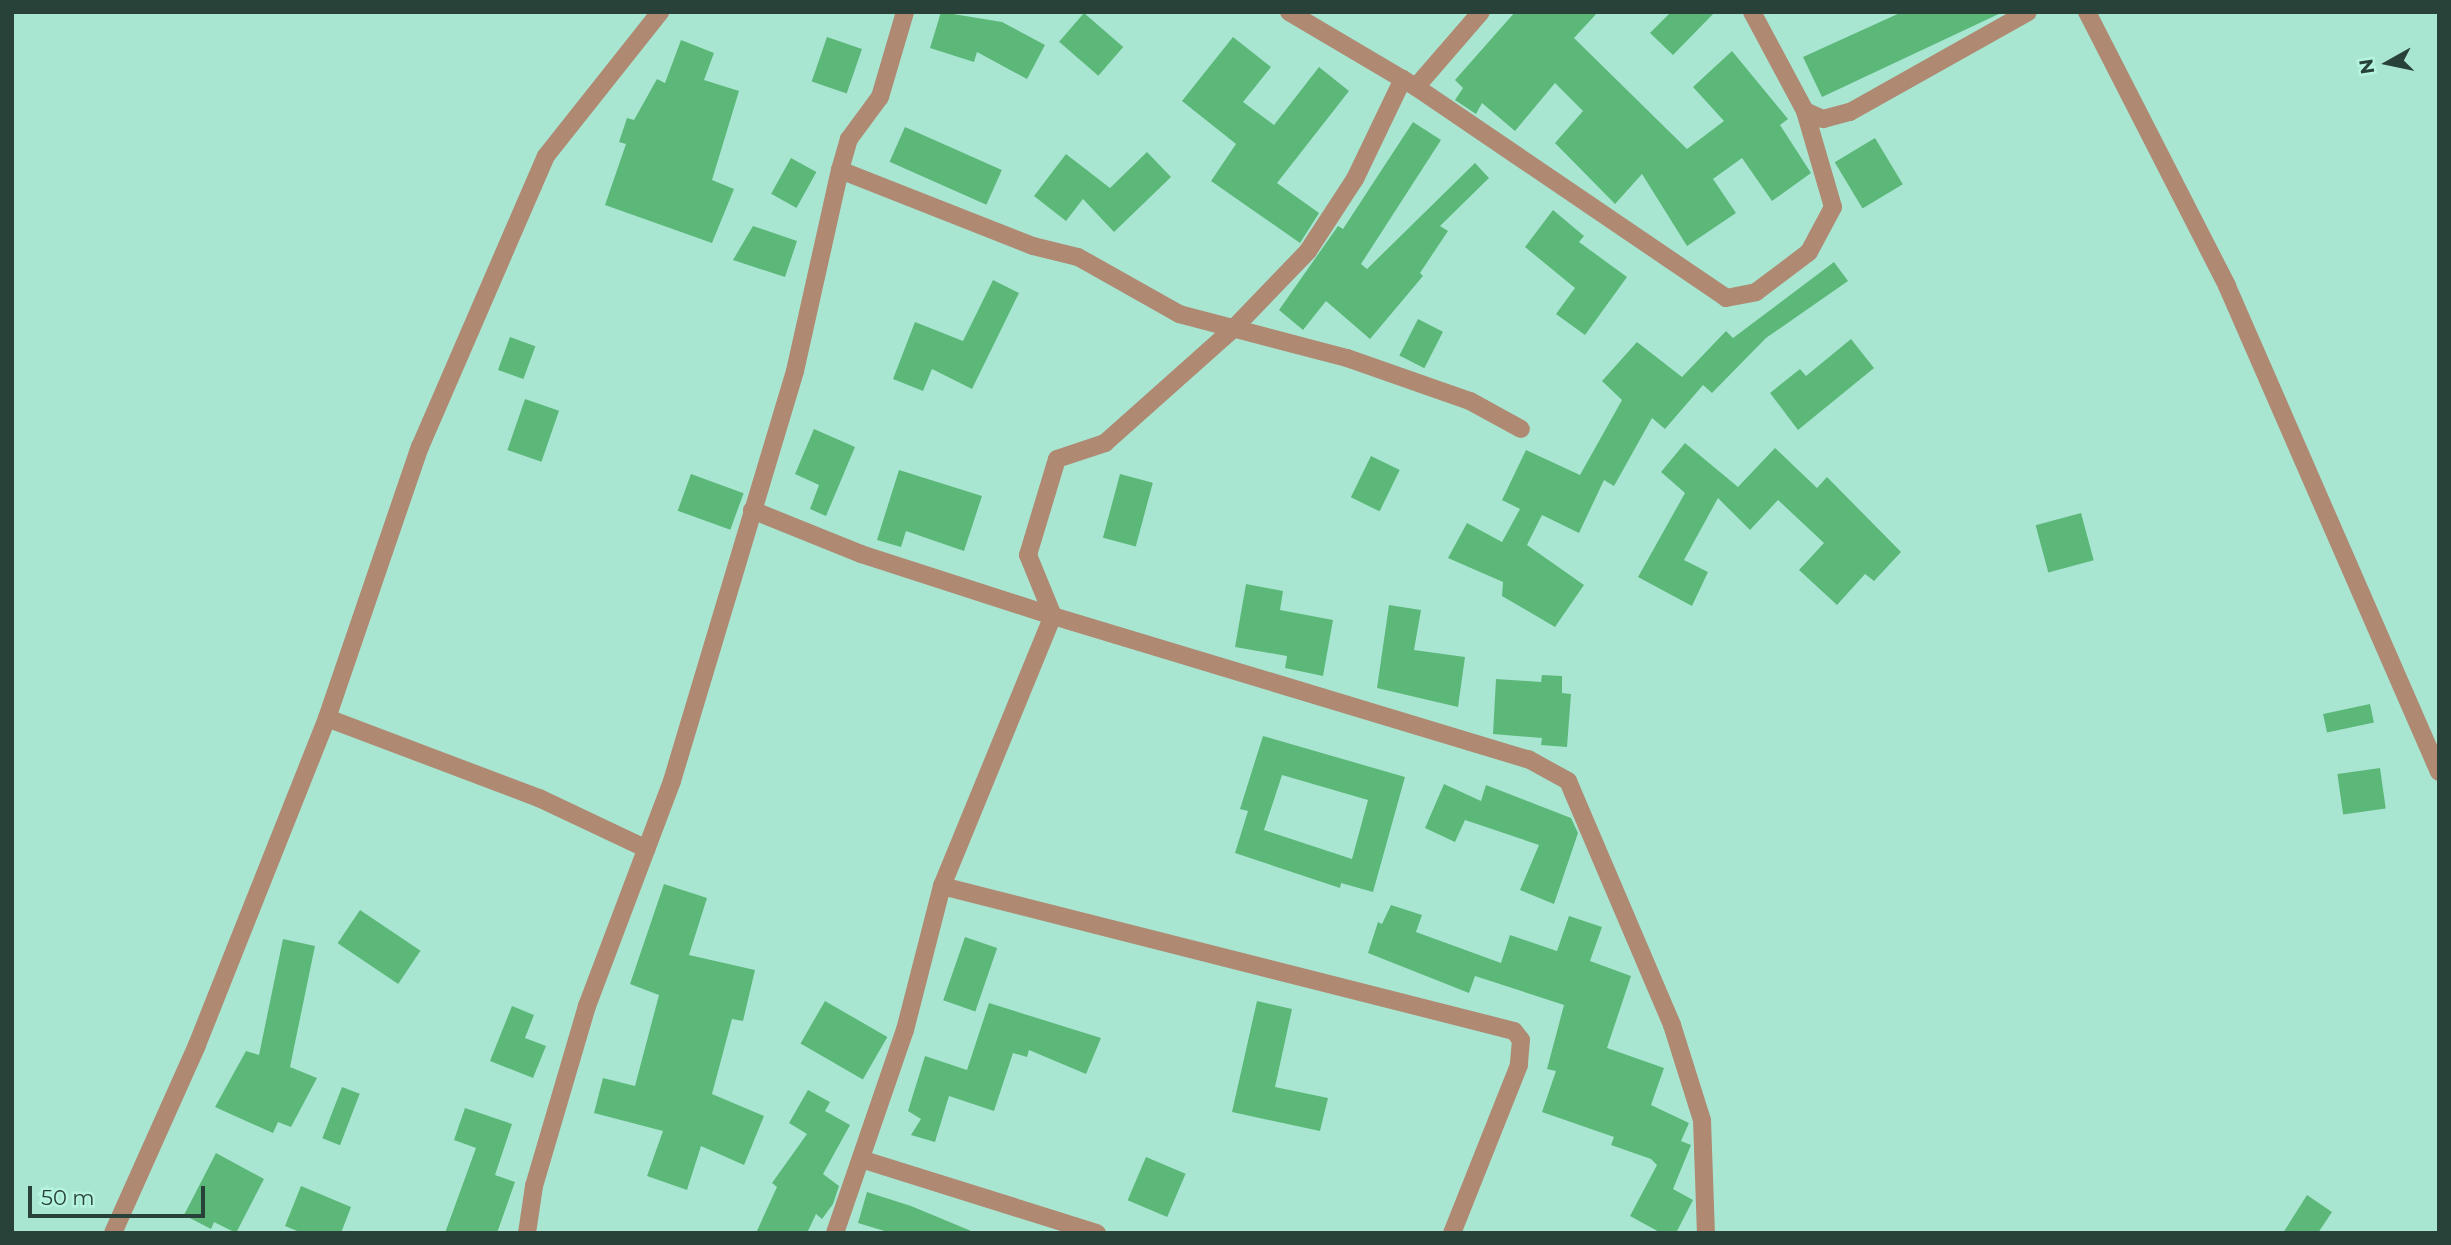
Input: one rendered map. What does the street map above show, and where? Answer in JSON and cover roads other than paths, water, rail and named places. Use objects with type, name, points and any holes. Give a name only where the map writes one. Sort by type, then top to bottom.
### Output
[{"type":"street","points":[[113,1233],[197,1045],[327,718],[420,447],[546,156],[660,12]]},
{"type":"street","points":[[527,1233],[534,1186],[587,1006],[647,849],[703,684],[795,371],[839,170],[849,139],[880,97],[905,12]]},
{"type":"street","points":[[1289,12],[1409,83],[1727,298],[1756,292],[1809,251],[1833,207],[1805,111],[1752,12]]},
{"type":"street","points":[[835,1233],[864,1160],[942,886],[1053,616],[1028,555],[1057,459],[1105,443],[1233,329],[1308,251],[1355,179],[1409,83],[1481,12]]},
{"type":"street","points":[[1805,111],[1837,119],[2028,12]]},
{"type":"street","points":[[2087,12],[2227,286],[2439,772]]},
{"type":"street","points":[[839,170],[1033,246],[1078,257],[1180,314],[1347,358],[1470,401],[1521,429]]},
{"type":"street","points":[[752,510],[861,554],[1053,616],[1528,759],[1568,781],[1672,1025],[1702,1120],[1706,1233]]},
{"type":"street","points":[[327,718],[539,798],[647,849]]},
{"type":"street","points":[[942,886],[1514,1031],[1521,1040],[1519,1065],[1452,1233]]},
{"type":"street","points":[[864,1160],[1097,1233]]}]
